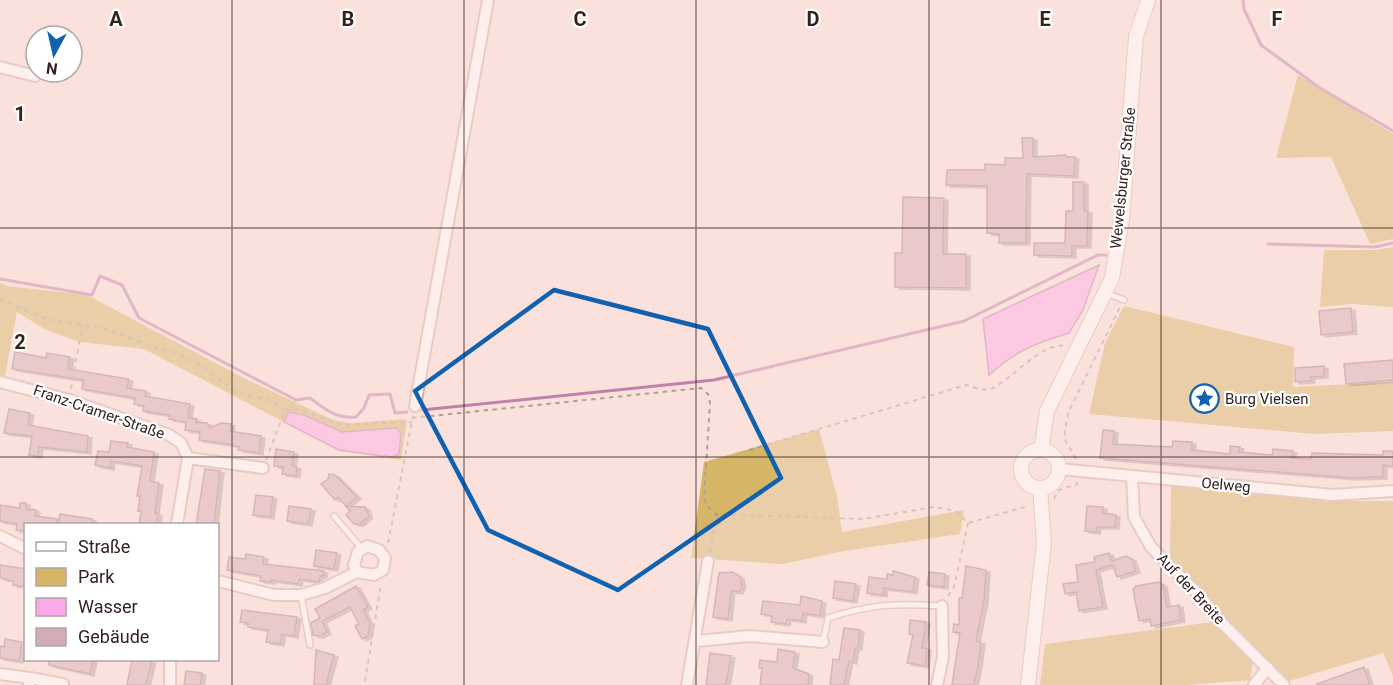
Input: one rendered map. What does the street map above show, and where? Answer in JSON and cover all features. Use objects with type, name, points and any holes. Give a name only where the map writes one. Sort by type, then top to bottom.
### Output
[{"type":"main road","name":"Wewelsburger Straße","points":[[1041,450],[1047,411],[1112,278],[1122,219],[1136,37],[1148,0]]},
{"type":"main road","points":[[1041,450],[1051,454],[1059,469],[1055,481],[1040,488],[1026,482],[1021,467],[1025,458],[1032,452],[1041,450]]},
{"type":"main road","points":[[1028,685],[1044,543],[1040,488]]},
{"type":"street","points":[[415,406],[488,0]]},
{"type":"street","points":[[0,67],[24,73]]},
{"type":"street","name":"Franz-Cramer-Straße","points":[[0,382],[70,399],[169,435],[181,443],[188,458]]},
{"type":"street","points":[[177,523],[188,458],[263,468]]},
{"type":"street","name":"Oelweg","points":[[1059,469],[1333,495],[1393,492]]},
{"type":"street","name":"Auf der Breite","points":[[1132,476],[1134,517],[1151,547],[1284,685]]},
{"type":"street","points":[[0,536],[22,545]]},
{"type":"street","points":[[219,582],[274,595],[301,595],[326,588],[357,572],[374,575],[383,570],[385,558],[379,550],[367,546],[358,552],[354,565],[357,572]]},
{"type":"street","points":[[687,685],[697,641],[708,561]]},
{"type":"street","points":[[937,685],[944,657],[942,606]]},
{"type":"street","points":[[697,641],[749,636],[823,642]]},
{"type":"street","points":[[170,661],[170,685]]},
{"type":"street","points":[[1254,685],[1268,668]]},
{"type":"street","points":[[0,674],[29,682],[63,684]]},
{"type":"lane","points":[[1105,293],[1124,300]]},
{"type":"lane","points":[[334,516],[362,549]]},
{"type":"lane","points":[[301,595],[310,645]]},
{"type":"lane","points":[[823,642],[828,618],[854,610],[895,603],[942,606]]},
{"type":"path","points":[[0,298],[46,319],[122,333],[150,346],[171,351],[204,367],[238,393],[269,400],[285,410],[297,409],[342,425],[412,422]]},
{"type":"path","points":[[1054,504],[1054,497],[1059,490],[1077,483],[1076,457],[1064,438],[1068,412],[1124,300]]},
{"type":"path","points":[[70,399],[82,326]]},
{"type":"path","points":[[749,450],[966,385],[980,389],[992,388],[1043,352],[1062,344],[1077,350]]},
{"type":"path","points":[[412,418],[701,388],[708,394],[710,403],[704,497],[706,505],[716,514],[863,519],[934,507],[956,511],[968,523]]},
{"type":"path","points":[[385,558],[415,406]]},
{"type":"path","points":[[263,468],[285,410]]},
{"type":"path","points":[[968,523],[1028,506]]},
{"type":"path","points":[[708,561],[716,514]]},
{"type":"path","points":[[954,587],[968,523]]},
{"type":"path","points":[[364,681],[383,570]]},
{"type":"highlighted area","points":[[554,290],[708,329],[781,478],[618,590],[488,530],[415,391]]},
{"type":"green space","points":[[1298,75],[1393,134],[1393,239],[1370,244],[1331,157],[1276,158]]},
{"type":"green space","points":[[1393,247],[1393,307],[1352,304],[1320,307],[1324,250],[1377,250]]},
{"type":"green space","points":[[0,283],[7,286],[87,295],[246,379],[333,420],[350,423],[407,419],[401,460],[339,451],[144,349],[80,342],[46,330],[17,312],[5,376],[0,375]]},
{"type":"green space","points":[[1124,306],[1294,347],[1293,387],[1393,382],[1393,431],[1314,434],[1089,414],[1105,343]]},
{"type":"green space","points":[[819,429],[837,496],[842,532],[964,510],[960,534],[844,551],[783,564],[691,558],[704,462]]},
{"type":"green space","points":[[1171,486],[1334,501],[1393,501],[1393,676],[1383,653],[1289,681],[1170,562]]},
{"type":"green space","points":[[1213,622],[1253,661],[1250,680],[1188,685],[1040,685],[1045,644]]},
{"type":"water","points":[[1099,265],[1083,310],[1069,333],[1026,349],[989,375],[983,319]]},
{"type":"water","points":[[289,412],[304,415],[342,432],[396,428],[401,433],[399,454],[392,457],[339,450],[284,422]]},
{"type":"building","points":[[1022,138],[1033,138],[1033,157],[1066,155],[1066,157],[1075,157],[1074,176],[1027,174],[1026,243],[999,243],[999,234],[987,233],[987,186],[946,185],[947,170],[985,170],[985,164],[1005,165],[1005,158],[1023,158]]},
{"type":"building","points":[[1073,182],[1084,182],[1084,211],[1088,211],[1087,246],[1072,246],[1072,256],[1034,255],[1034,243],[1065,243],[1066,211],[1073,211]]},
{"type":"building","points":[[903,197],[944,198],[943,254],[966,254],[966,288],[895,287],[895,253],[902,253]]},
{"type":"building","points":[[1351,308],[1353,332],[1321,335],[1319,311]]},
{"type":"building","points":[[15,352],[46,358],[47,353],[70,357],[68,369],[129,379],[127,388],[146,391],[145,396],[190,404],[188,418],[197,419],[196,422],[207,423],[210,428],[221,423],[231,424],[230,431],[261,436],[259,453],[238,450],[239,447],[228,444],[199,440],[200,432],[185,430],[186,422],[169,419],[170,415],[143,411],[144,406],[134,404],[135,398],[82,389],[83,380],[12,369]]},
{"type":"building","points":[[1393,360],[1393,380],[1346,384],[1344,364]]},
{"type":"building","points":[[1324,366],[1324,376],[1310,377],[1311,381],[1295,382],[1295,368]]},
{"type":"building","points":[[9,409],[30,413],[28,425],[88,436],[87,452],[39,447],[38,456],[29,455],[32,436],[4,433]]},
{"type":"building","points":[[1103,430],[1114,431],[1113,444],[1172,447],[1173,441],[1192,442],[1192,450],[1230,454],[1230,446],[1240,447],[1239,452],[1272,455],[1273,449],[1293,451],[1292,458],[1311,459],[1312,453],[1383,455],[1383,451],[1393,451],[1393,466],[1383,465],[1383,477],[1352,478],[1100,458]]},
{"type":"building","points":[[111,441],[128,443],[127,447],[154,452],[150,481],[159,483],[155,513],[158,514],[156,523],[139,523],[140,496],[137,496],[142,466],[111,461],[110,468],[95,465],[98,451],[109,452]]},
{"type":"building","points":[[276,449],[294,452],[292,465],[297,467],[296,476],[282,474],[283,467],[274,466]]},
{"type":"building","points":[[205,469],[220,471],[214,523],[196,523]]},
{"type":"building","points":[[329,474],[335,475],[357,497],[346,506],[365,507],[369,516],[360,524],[354,524],[346,515],[350,511],[338,497],[335,500],[321,484],[328,479]]},
{"type":"building","points":[[256,495],[273,497],[270,517],[253,515]]},
{"type":"building","points":[[20,503],[26,503],[26,509],[36,510],[35,516],[57,519],[57,523],[24,523],[24,531],[16,530],[17,524],[0,521],[0,505],[20,508]]},
{"type":"building","points":[[289,506],[311,509],[308,524],[287,521]]},
{"type":"building","points":[[1087,506],[1103,507],[1103,513],[1116,515],[1115,527],[1097,527],[1096,532],[1085,531]]},
{"type":"building","points":[[60,514],[92,519],[92,523],[58,523]]},
{"type":"building","points":[[316,550],[337,553],[334,569],[314,566]]},
{"type":"building","points":[[1109,553],[1112,561],[1126,556],[1132,559],[1136,571],[1117,577],[1113,565],[1096,570],[1103,607],[1079,611],[1076,592],[1065,594],[1063,584],[1078,582],[1076,565],[1095,562],[1094,557]]},
{"type":"building","points":[[246,554],[264,557],[263,564],[324,571],[323,576],[320,576],[319,582],[299,579],[298,584],[271,580],[271,582],[260,581],[261,576],[227,570],[229,557],[245,559]]},
{"type":"building","points":[[0,565],[24,569],[24,587],[13,585],[13,581],[0,578]]},
{"type":"building","points":[[966,566],[986,570],[984,601],[976,641],[981,642],[974,685],[952,685],[960,633],[953,632],[954,624],[959,625],[959,598],[962,598]]},
{"type":"building","points":[[893,571],[915,577],[913,592],[884,588],[883,595],[867,593],[869,577],[887,579],[887,574],[893,575]]},
{"type":"building","points":[[733,572],[740,577],[742,586],[739,592],[731,591],[728,619],[713,617],[719,573]]},
{"type":"building","points":[[929,572],[945,574],[944,587],[927,585]]},
{"type":"building","points":[[835,581],[856,584],[853,601],[833,598]]},
{"type":"building","points":[[1159,582],[1163,585],[1167,607],[1179,605],[1181,620],[1151,626],[1150,619],[1139,621],[1133,590],[1136,586]]},
{"type":"building","points":[[356,586],[368,607],[363,610],[370,624],[368,636],[362,639],[355,626],[359,624],[350,607],[322,621],[327,632],[320,636],[313,635],[311,623],[320,618],[315,609]]},
{"type":"building","points":[[801,596],[822,601],[820,616],[803,613],[802,621],[787,619],[786,624],[771,622],[772,616],[761,614],[763,601],[800,605]]},
{"type":"building","points":[[242,610],[297,617],[294,636],[282,634],[280,644],[266,642],[268,630],[248,627],[248,623],[240,622]]},
{"type":"building","points":[[910,620],[926,622],[922,648],[927,648],[925,666],[907,663],[913,635],[909,634]]},
{"type":"building","points":[[844,628],[860,630],[858,648],[855,648],[853,662],[849,661],[844,685],[830,685],[833,659],[839,660]]},
{"type":"building","points":[[5,639],[22,642],[19,661],[0,658],[0,646],[4,647]]},
{"type":"building","points":[[778,649],[795,652],[793,668],[809,674],[808,685],[760,685],[762,668],[759,668],[760,660],[777,662]]},
{"type":"building","points":[[316,650],[334,655],[326,685],[314,685]]},
{"type":"building","points":[[710,653],[731,656],[726,685],[706,685]]},
{"type":"building","points":[[49,661],[93,661],[90,674],[49,665]]},
{"type":"building","points":[[132,661],[152,661],[146,685],[127,685]]},
{"type":"building","points":[[1364,667],[1370,685],[1317,685],[1317,684]]},
{"type":"building","points":[[186,671],[202,673],[200,685],[184,685]]},
{"type":"waterway","points":[[1243,0],[1244,9],[1261,45],[1320,88],[1393,131]]},
{"type":"waterway","points":[[1268,244],[1375,247],[1393,243]]},
{"type":"waterway","points":[[422,410],[714,380],[964,321],[1098,255],[1106,255]]},
{"type":"waterway","points":[[0,279],[92,295],[100,276],[122,285],[139,318],[296,400],[310,398],[337,415],[356,417],[364,408],[369,395],[390,394],[395,413],[407,412]]},
{"type":"place","name":"Burg Vielsen","points":[[1204,399]]}]
